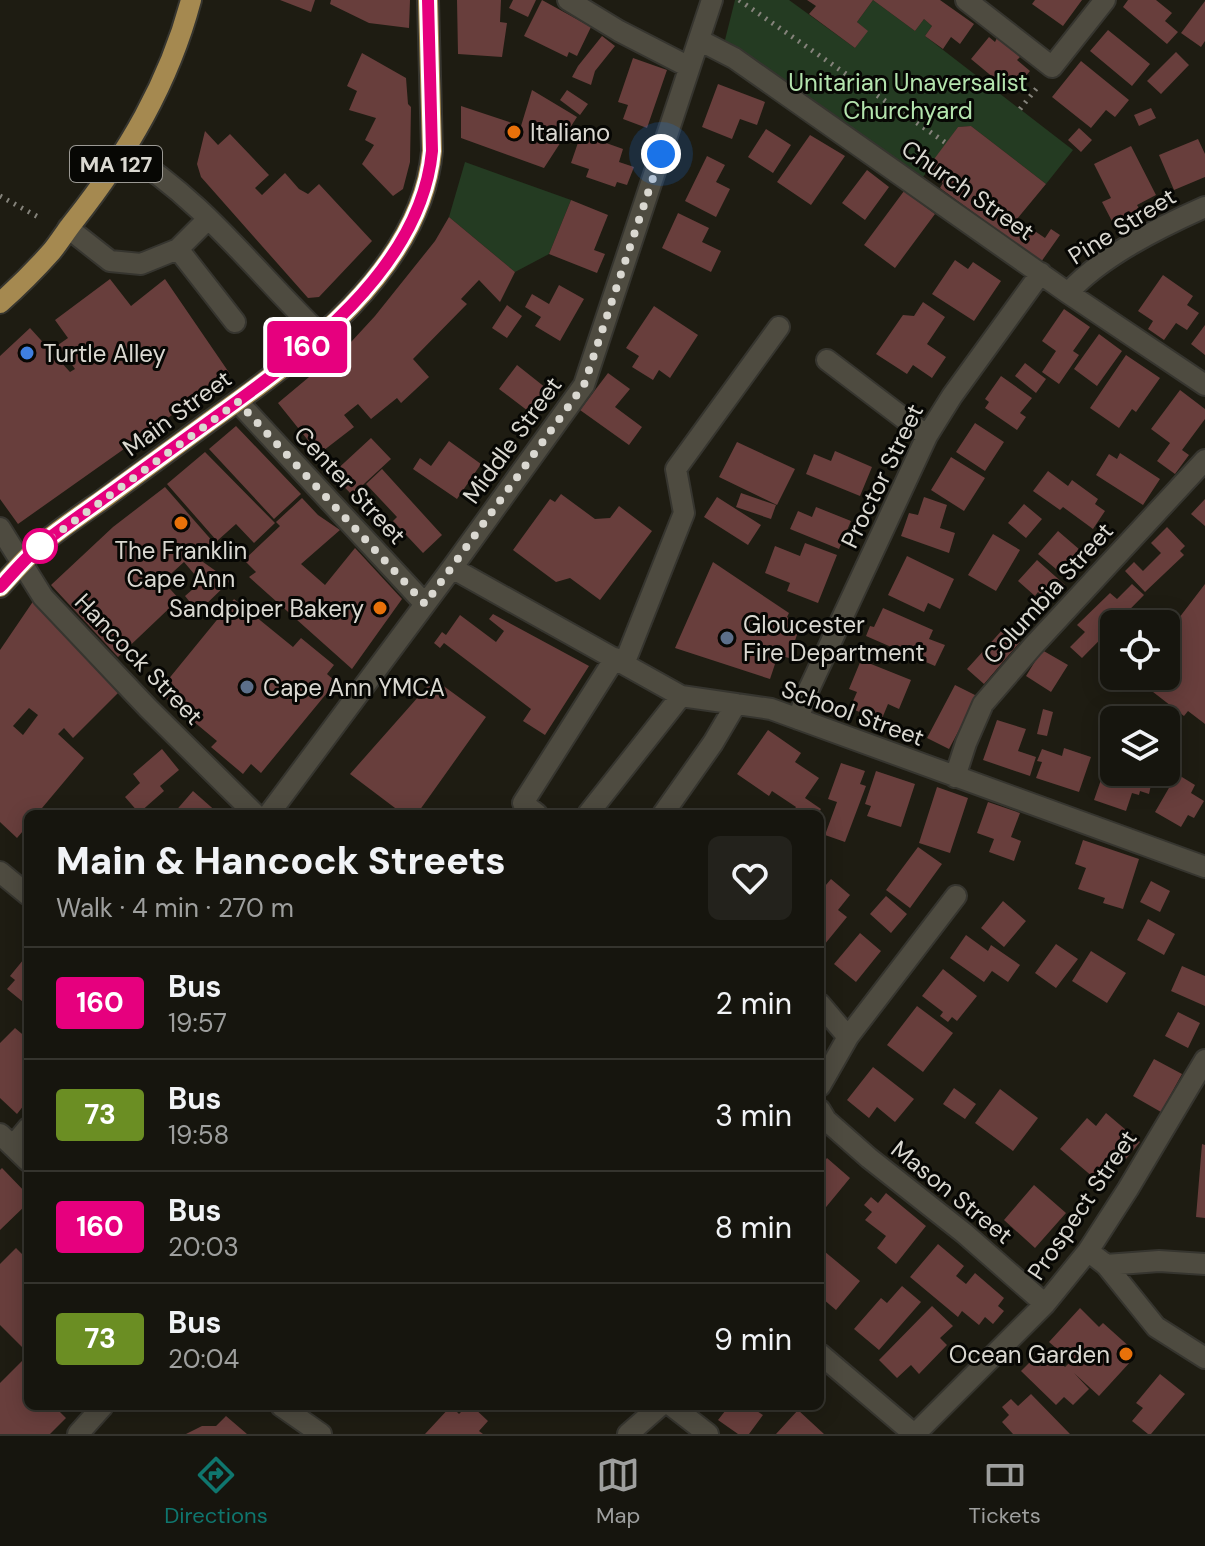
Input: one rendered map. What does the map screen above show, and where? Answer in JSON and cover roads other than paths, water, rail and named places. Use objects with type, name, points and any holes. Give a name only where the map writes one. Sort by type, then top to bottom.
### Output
[{"type":"main road","name":"MA 127","points":[[0,303],[52,250],[124,152],[151,106],[174,55],[191,0]]},
{"type":"main road","name":"Main Street","points":[[0,587],[46,541],[238,402],[321,335],[366,289],[388,260],[405,234],[426,186],[432,151],[428,0]]},
{"type":"street","points":[[568,0],[619,31],[689,67]]},
{"type":"street","name":"Middle Street","points":[[272,810],[584,385],[712,0]]},
{"type":"street","points":[[966,0],[1052,67],[1105,0]]},
{"type":"street","name":"Church Street","points":[[699,40],[734,58],[1068,293],[1205,385]]},
{"type":"street","points":[[124,152],[158,173],[190,200],[321,335]]},
{"type":"street","name":"Pine Street","points":[[1068,293],[1081,278],[1146,236],[1205,207]]},
{"type":"street","points":[[68,228],[110,261],[141,264],[178,249],[208,219]]},
{"type":"street","points":[[178,249],[235,322]]},
{"type":"street","name":"Proctor Street","points":[[798,719],[809,689],[927,436],[952,396],[1041,273]]},
{"type":"street","points":[[532,810],[523,803],[620,661],[684,513],[676,469],[779,327]]},
{"type":"street","points":[[827,360],[927,436]]},
{"type":"street","name":"Center Street","points":[[238,402],[425,604]]},
{"type":"street","name":"Columbia Street","points":[[955,777],[983,704],[1205,460]]},
{"type":"street","name":"Hancock Street","points":[[0,528],[43,597],[148,708],[251,810]]},
{"type":"street","name":"School Street","points":[[452,568],[681,696],[771,709],[1205,867]]},
{"type":"street","points":[[591,810],[681,696]]},
{"type":"street","points":[[666,810],[736,704]]},
{"type":"street","points":[[0,872],[24,892]]},
{"type":"street","points":[[824,1079],[848,1037],[956,896]]},
{"type":"street","points":[[824,1009],[848,1037]]},
{"type":"street","name":"Prospect Street","points":[[915,1434],[1045,1304],[1088,1251],[1199,1086],[1205,1060]]},
{"type":"street","name":"Mason Street","points":[[824,1116],[869,1158],[964,1233],[1045,1304]]},
{"type":"street","points":[[24,1130],[6,1140],[24,1157]]},
{"type":"street","points":[[1088,1251],[1106,1265],[1156,1327],[1205,1358]]},
{"type":"street","points":[[1106,1265],[1159,1261],[1205,1264]]},
{"type":"street","points":[[824,1357],[915,1434]]},
{"type":"street","points":[[78,1434],[99,1410]]},
{"type":"street","points":[[287,1410],[321,1434]]},
{"type":"street","points":[[628,1434],[655,1410]]},
{"type":"street","points":[[677,1410],[708,1434]]},
{"type":"place","name":"Italiano","points":[[514,132]]},
{"type":"place","name":"Turtle Alley","points":[[27,353]]},
{"type":"place","name":"The Franklin Cape Ann","points":[[181,523]]},
{"type":"place","name":"Sandpiper Bakery","points":[[380,608]]},
{"type":"place","name":"Gloucester Fire Department","points":[[727,638]]},
{"type":"place","name":"Cape Ann YMCA","points":[[247,687]]},
{"type":"place","name":"Ocean Garden","points":[[1126,1354]]},
{"type":"park label","name":"Unitarian Unaversalist Churchyard","points":[[908,96]]}]
